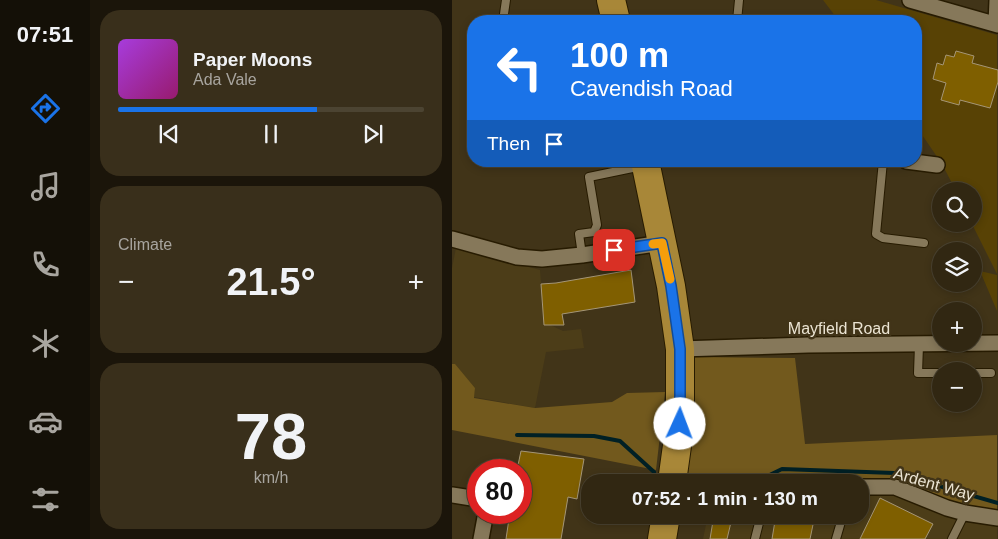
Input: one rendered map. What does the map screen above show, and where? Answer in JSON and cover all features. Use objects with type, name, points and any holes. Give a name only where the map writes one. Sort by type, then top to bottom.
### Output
[{"type":"highway","points":[[611,0],[615,15]]},
{"type":"highway","points":[[647,167],[671,286],[680,349],[680,424],[673,474]]},
{"type":"highway","points":[[662,539],[664,524]]},
{"type":"street","points":[[910,0],[997,24],[997,0]]},
{"type":"street","points":[[922,163],[937,165]]},
{"type":"street","points":[[452,239],[530,259],[562,258],[662,243]]},
{"type":"street","name":"Mayfield Road","points":[[680,349],[808,345],[998,343]]},
{"type":"street","name":"Ardent Way","points":[[869,486],[895,487],[947,508],[998,518]]},
{"type":"street","points":[[452,494],[467,497]]},
{"type":"street","points":[[481,539],[484,524]]},
{"type":"lane","points":[[505,15],[506,0]]},
{"type":"lane","points":[[738,15],[739,0]]},
{"type":"lane","points":[[582,255],[579,234],[594,232],[597,225],[589,177],[630,167]]},
{"type":"lane","points":[[882,167],[876,234],[883,238],[924,243]]},
{"type":"lane","points":[[919,345],[918,372],[932,373]]},
{"type":"lane","points":[[982,373],[991,373]]},
{"type":"lane","points":[[952,539],[965,513]]},
{"type":"lane","points":[[754,539],[758,524]]},
{"type":"lane","points":[[836,539],[840,524]]},
{"type":"shaded area","points":[[823,0],[876,0],[997,35],[997,274],[976,232],[982,232],[982,182],[951,182],[942,164],[922,135],[922,15],[834,15]]},
{"type":"shaded area","points":[[456,248],[540,270],[544,322],[563,331],[581,329],[584,348],[546,352],[535,408],[474,397],[475,388],[452,364],[452,268]]},
{"type":"shaded area","points":[[982,271],[997,275],[997,311],[982,276]]},
{"type":"shaded area","points":[[695,357],[795,358],[805,444],[997,435],[997,517],[894,483],[869,481],[869,474],[686,474],[691,373]]},
{"type":"shaded area","points":[[452,364],[455,364],[475,388],[474,398],[535,408],[612,402],[627,393],[665,392],[656,470],[452,430]]},
{"type":"shaded area","points":[[869,481],[894,483],[997,517],[997,539],[703,539],[706,524],[869,524]]},
{"type":"building","points":[[956,51],[974,56],[972,63],[998,70],[998,82],[990,108],[960,100],[959,105],[941,100],[946,83],[933,79],[937,63],[943,65],[946,55],[954,57]]},
{"type":"building","points":[[631,270],[635,302],[562,314],[564,325],[544,325],[541,284]]},
{"type":"building","points":[[521,451],[584,459],[577,499],[568,497],[561,539],[506,539],[508,524],[532,524],[532,459],[519,459]]},
{"type":"building","points":[[880,498],[933,524],[925,539],[860,539],[869,524]]},
{"type":"building","points":[[712,524],[731,524],[727,539],[710,539]]},
{"type":"building","points":[[774,524],[813,524],[810,539],[772,539]]},
{"type":"waterway","points":[[517,435],[594,436],[620,441],[654,472]]},
{"type":"waterway","points":[[772,474],[782,469],[894,473],[998,503]]},
{"type":"slow traffic","points":[[653,244],[662,243],[670,279]]},
{"type":"route","points":[[614,250],[662,243],[671,286],[680,349],[680,424]]}]
